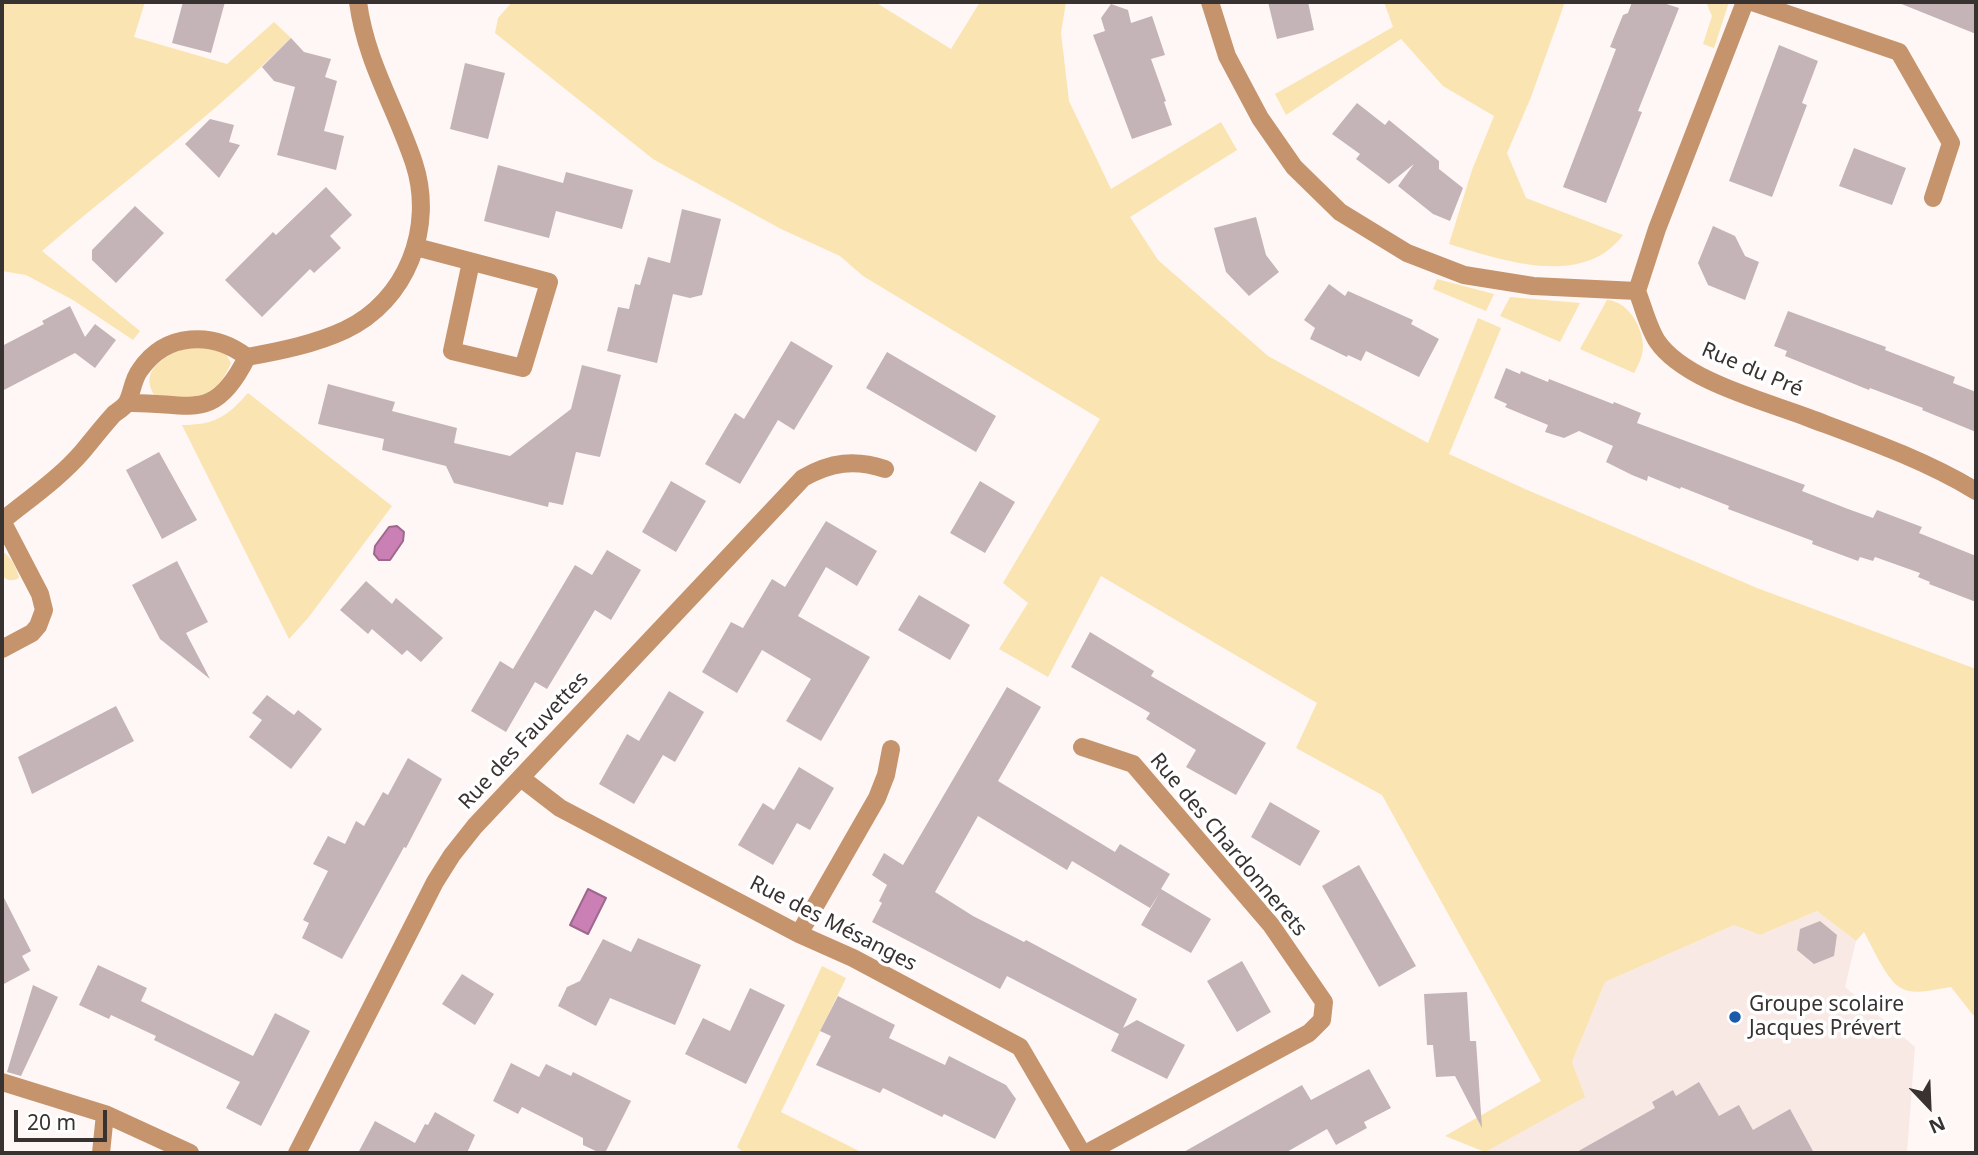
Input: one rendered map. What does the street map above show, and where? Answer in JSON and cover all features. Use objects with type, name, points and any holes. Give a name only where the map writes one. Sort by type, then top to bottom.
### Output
[{"type":"street","points":[[247,357],[326,338],[366,318],[397,285],[409,266],[415,247],[420,226],[419,183],[414,162],[369,54],[362,32],[358,2]]},
{"type":"street","points":[[1210,2],[1227,56],[1259,118],[1294,167],[1340,212],[1407,253],[1464,275],[1532,286],[1637,291],[1657,229],[1745,2]]},
{"type":"street","points":[[1752,2],[1899,52],[1951,143],[1933,198]]},
{"type":"street","points":[[415,247],[549,282],[523,368],[452,351],[471,262]]},
{"type":"street","name":"Rue du Pré","points":[[1637,291],[1657,341],[1682,365],[1720,385],[1953,477],[1976,491]]},
{"type":"street","points":[[2,649],[32,633],[44,610],[40,594],[2,521],[65,469],[127,403],[131,386],[144,364],[163,347],[179,341],[208,338],[235,348],[247,357]]},
{"type":"street","points":[[127,403],[180,407],[202,405],[220,396],[227,389],[239,374],[247,357]]},
{"type":"street","name":"Rue des Fauvettes","points":[[297,1153],[435,883],[452,855],[475,826],[803,478],[826,467],[850,462],[867,463],[885,469]]},
{"type":"street","name":"Rue des Chardonnerets","points":[[1082,747],[1133,764],[1271,925],[1324,1002],[1322,1020],[1310,1033],[1085,1153]]},
{"type":"street","points":[[799,934],[877,798],[886,775],[891,749]]},
{"type":"street","name":"Rue des Mésanges","points":[[521,778],[560,808],[1020,1047],[1085,1153]]},
{"type":"street","points":[[2,1082],[105,1114],[190,1153]]},
{"type":"street","points":[[101,1153],[105,1114]]},
{"type":"shaded area","points":[[2,2],[145,2],[134,37],[227,64],[274,22],[291,38],[200,121],[42,251],[140,331],[133,340],[73,300],[26,275],[2,271]]},
{"type":"shaded area","points":[[512,2],[875,2],[951,49],[980,2],[1066,2],[1061,33],[1069,101],[1111,189],[1221,122],[1237,150],[1130,217],[1158,260],[1268,356],[1428,443],[1478,318],[1501,328],[1449,454],[1757,588],[1976,669],[1976,1015],[1973,1015],[1951,987],[1919,992],[1901,988],[1885,971],[1864,932],[1856,941],[1817,911],[1760,935],[1734,925],[1605,982],[1572,1062],[1585,1097],[1485,1152],[1445,1136],[1541,1081],[1382,795],[1296,748],[1317,703],[1101,576],[1048,677],[999,649],[1028,603],[1003,583],[1100,419],[863,276],[840,256],[781,229],[653,159],[495,33],[498,18]]},
{"type":"shaded area","points":[[1384,2],[1565,2],[1531,97],[1507,153],[1526,198],[1623,235],[1606,252],[1586,261],[1564,266],[1540,266],[1492,257],[1449,244],[1472,170],[1494,116],[1443,86],[1401,39],[1286,115],[1275,94],[1393,27]]},
{"type":"shaded area","points":[[1706,2],[1729,2],[1714,48],[1703,44],[1712,16]]},
{"type":"shaded area","points":[[1437,279],[1494,294],[1486,311],[1433,289]]},
{"type":"shaded area","points":[[1510,297],[1580,303],[1560,342],[1500,316]]},
{"type":"shaded area","points":[[1607,300],[1627,309],[1640,330],[1643,349],[1634,373],[1580,349]]},
{"type":"shaded area","points":[[191,346],[223,349],[231,363],[218,385],[201,395],[191,397],[155,396],[150,386],[152,370],[173,353]]},
{"type":"shaded area","points":[[248,393],[392,506],[308,618],[289,639],[182,425],[219,418]]},
{"type":"shaded area","points":[[397,526],[404,532],[403,541],[390,560],[379,560],[374,554],[375,546],[389,527]]},
{"type":"shaded area","points":[[2,551],[13,563],[19,578],[10,580],[2,575]]},
{"type":"shaded area","points":[[588,889],[606,898],[588,934],[570,925]]},
{"type":"shaded area","name":"Groupe scolaire Jacques Prévert","points":[[1817,911],[1856,941],[1845,987],[1915,1047],[1907,1153],[1485,1153],[1572,1062],[1605,982],[1734,925],[1760,935]]},
{"type":"shaded area","points":[[822,966],[846,978],[781,1112],[863,1153],[744,1153],[737,1147]]},
{"type":"building","points":[[183,2],[225,2],[211,53],[172,43]]},
{"type":"building","points":[[1268,2],[1308,2],[1314,30],[1277,39]]},
{"type":"building","points":[[1632,2],[1660,2],[1679,8],[1638,111],[1642,112],[1606,203],[1563,187],[1616,49],[1610,47],[1623,15],[1628,13]]},
{"type":"building","points":[[1976,2],[1976,34],[1899,3]]},
{"type":"building","points":[[1111,4],[1128,10],[1131,23],[1152,16],[1165,55],[1151,59],[1172,125],[1132,139],[1093,35],[1105,31],[1101,18]]},
{"type":"building","points":[[291,38],[304,52],[331,59],[325,77],[337,81],[324,131],[344,136],[336,170],[277,155],[295,87],[274,81],[262,67]]},
{"type":"building","points":[[1779,45],[1818,61],[1802,103],[1807,105],[1772,197],[1729,181]]},
{"type":"building","points":[[465,63],[505,73],[488,139],[450,129]]},
{"type":"building","points":[[1357,103],[1385,125],[1389,120],[1439,161],[1439,169],[1463,188],[1450,221],[1433,214],[1398,186],[1414,164],[1389,184],[1356,159],[1360,154],[1332,134]]},
{"type":"building","points":[[210,119],[234,125],[229,142],[240,145],[219,178],[185,144]]},
{"type":"building","points":[[1854,148],[1906,168],[1892,205],[1839,186]]},
{"type":"building","points":[[498,165],[563,183],[566,172],[633,190],[622,229],[556,211],[549,238],[484,221]]},
{"type":"building","points":[[326,187],[352,215],[330,236],[341,248],[314,273],[310,269],[262,317],[225,280],[273,232],[276,235]]},
{"type":"building","points":[[135,206],[164,233],[116,283],[92,260],[92,250]]},
{"type":"building","points":[[682,209],[721,219],[702,295],[690,298],[673,294],[657,363],[607,351],[618,307],[629,309],[635,284],[640,285],[648,257],[670,263]]},
{"type":"building","points":[[1256,217],[1266,255],[1279,272],[1249,296],[1226,272],[1214,228]]},
{"type":"building","points":[[1713,226],[1735,236],[1745,256],[1759,262],[1745,300],[1708,285],[1698,263]]},
{"type":"building","points":[[1329,284],[1345,296],[1348,291],[1413,320],[1411,324],[1439,339],[1419,377],[1366,351],[1361,361],[1310,339],[1315,328],[1304,320]]},
{"type":"building","points":[[70,306],[85,337],[95,324],[116,340],[95,368],[75,353],[2,391],[2,346],[44,324],[42,321]]},
{"type":"building","points":[[1788,311],[1886,347],[1885,350],[1955,377],[1953,383],[1976,392],[1976,432],[1922,410],[1923,408],[1870,388],[1869,390],[1785,356],[1787,351],[1774,346]]},
{"type":"building","points":[[791,341],[833,366],[794,430],[778,420],[740,484],[705,464],[735,413],[744,419]]},
{"type":"building","points":[[887,352],[996,416],[976,452],[866,388]]},
{"type":"building","points":[[582,365],[621,375],[600,457],[576,452],[563,505],[549,502],[548,507],[454,483],[446,466],[382,450],[384,439],[318,424],[328,384],[395,402],[392,411],[457,428],[454,443],[510,456],[571,409]]},
{"type":"building","points":[[1506,368],[1548,382],[1549,379],[1641,413],[1637,423],[1805,485],[1802,491],[1848,509],[1873,518],[1877,510],[1922,527],[1919,533],[1976,556],[1976,602],[1929,584],[1930,582],[1918,577],[1920,573],[1875,557],[1873,561],[1860,557],[1858,561],[1728,509],[1729,506],[1681,487],[1680,489],[1648,476],[1647,481],[1632,475],[1606,462],[1613,446],[1579,431],[1564,438],[1545,432],[1548,425],[1505,407],[1507,404],[1494,398]]},
{"type":"building","points":[[159,452],[197,520],[162,539],[126,470]]},
{"type":"building","points":[[671,481],[706,501],[676,552],[642,532]]},
{"type":"building","points":[[980,481],[1015,502],[985,553],[950,533]]},
{"type":"building","points":[[826,521],[877,551],[857,586],[826,567],[798,616],[870,657],[821,741],[786,721],[811,679],[762,650],[737,693],[702,672],[731,622],[743,628],[772,579],[785,587]]},
{"type":"building","points":[[607,550],[641,570],[611,620],[595,610],[547,689],[535,682],[506,732],[471,711],[500,661],[513,669],[575,565],[592,575]]},
{"type":"building","points":[[177,561],[208,622],[186,633],[210,679],[160,639],[132,585]]},
{"type":"building","points":[[366,581],[392,604],[396,598],[443,638],[421,662],[407,650],[402,655],[372,629],[368,634],[340,610]]},
{"type":"building","points":[[919,595],[970,625],[950,660],[898,630]]},
{"type":"building","points":[[1090,632],[1154,671],[1151,676],[1266,743],[1236,795],[1186,767],[1196,750],[1146,719],[1150,713],[1071,667]]},
{"type":"building","points":[[1007,687],[1041,707],[998,781],[1115,852],[1120,844],[1170,874],[1161,889],[1211,919],[1191,953],[1141,925],[1160,892],[1150,908],[1072,861],[1067,870],[978,816],[935,892],[973,916],[1024,942],[1026,940],[1137,999],[1123,1028],[1137,1020],[1185,1045],[1167,1079],[1111,1051],[1119,1034],[1007,976],[1000,989],[872,922],[882,903],[879,901],[887,885],[872,875],[884,853],[903,865]]},
{"type":"building","points":[[669,691],[704,712],[675,762],[663,755],[634,804],[599,784],[627,734],[639,741]]},
{"type":"building","points":[[267,695],[294,715],[298,710],[322,729],[291,769],[249,737],[262,720],[252,713]]},
{"type":"building","points":[[116,706],[134,741],[32,794],[18,757]]},
{"type":"building","points":[[408,758],[442,779],[342,959],[302,938],[309,923],[303,920],[328,871],[313,864],[328,836],[345,844],[356,821],[364,826],[383,792],[388,795]]},
{"type":"building","points":[[799,767],[834,788],[810,830],[797,823],[773,865],[738,845],[763,803],[774,810]]},
{"type":"building","points":[[1270,802],[1320,831],[1300,866],[1251,837]]},
{"type":"building","points":[[1359,865],[1416,966],[1379,987],[1322,886]]},
{"type":"building","points":[[2,894],[31,951],[22,956],[30,970],[2,985]]},
{"type":"building","points":[[1820,921],[1837,935],[1834,956],[1814,964],[1797,950],[1800,929]]},
{"type":"building","points":[[638,938],[701,965],[675,1025],[610,998],[596,1026],[558,1006],[567,987],[580,981],[603,939],[631,952]]},
{"type":"building","points":[[1242,961],[1271,1012],[1237,1032],[1207,981]]},
{"type":"building","points":[[98,965],[147,988],[141,1001],[253,1056],[275,1013],[310,1031],[261,1126],[226,1108],[240,1082],[154,1040],[156,1036],[111,1015],[109,1019],[79,1005]]},
{"type":"building","points":[[462,974],[494,994],[475,1025],[442,1004]]},
{"type":"building","points":[[33,985],[58,997],[21,1076],[7,1072]]},
{"type":"building","points":[[750,988],[785,1005],[746,1084],[685,1054],[703,1018],[730,1031]]},
{"type":"building","points":[[1467,992],[1470,1041],[1476,1041],[1482,1128],[1455,1076],[1436,1077],[1433,1045],[1427,1045],[1424,994]]},
{"type":"building","points":[[838,996],[895,1025],[889,1038],[945,1065],[949,1056],[1006,1085],[1016,1099],[995,1139],[883,1088],[880,1093],[816,1065],[831,1036],[820,1031]]},
{"type":"building","points":[[511,1063],[539,1077],[546,1064],[571,1076],[573,1072],[631,1101],[605,1153],[583,1145],[583,1138],[522,1107],[518,1114],[493,1101]]},
{"type":"building","points":[[1369,1069],[1391,1108],[1364,1122],[1367,1128],[1336,1145],[1327,1129],[1285,1153],[1182,1153],[1302,1085],[1311,1100]]},
{"type":"building","points":[[1699,1082],[1719,1116],[1739,1105],[1753,1130],[1790,1109],[1814,1153],[1575,1153],[1655,1108],[1652,1102],[1673,1090],[1676,1096]]},
{"type":"building","points":[[435,1112],[475,1135],[467,1153],[358,1153],[375,1121],[415,1143]]},
{"type":"place","name":"Groupe scolaire Jacques Prévert","points":[[1735,1017]]}]
